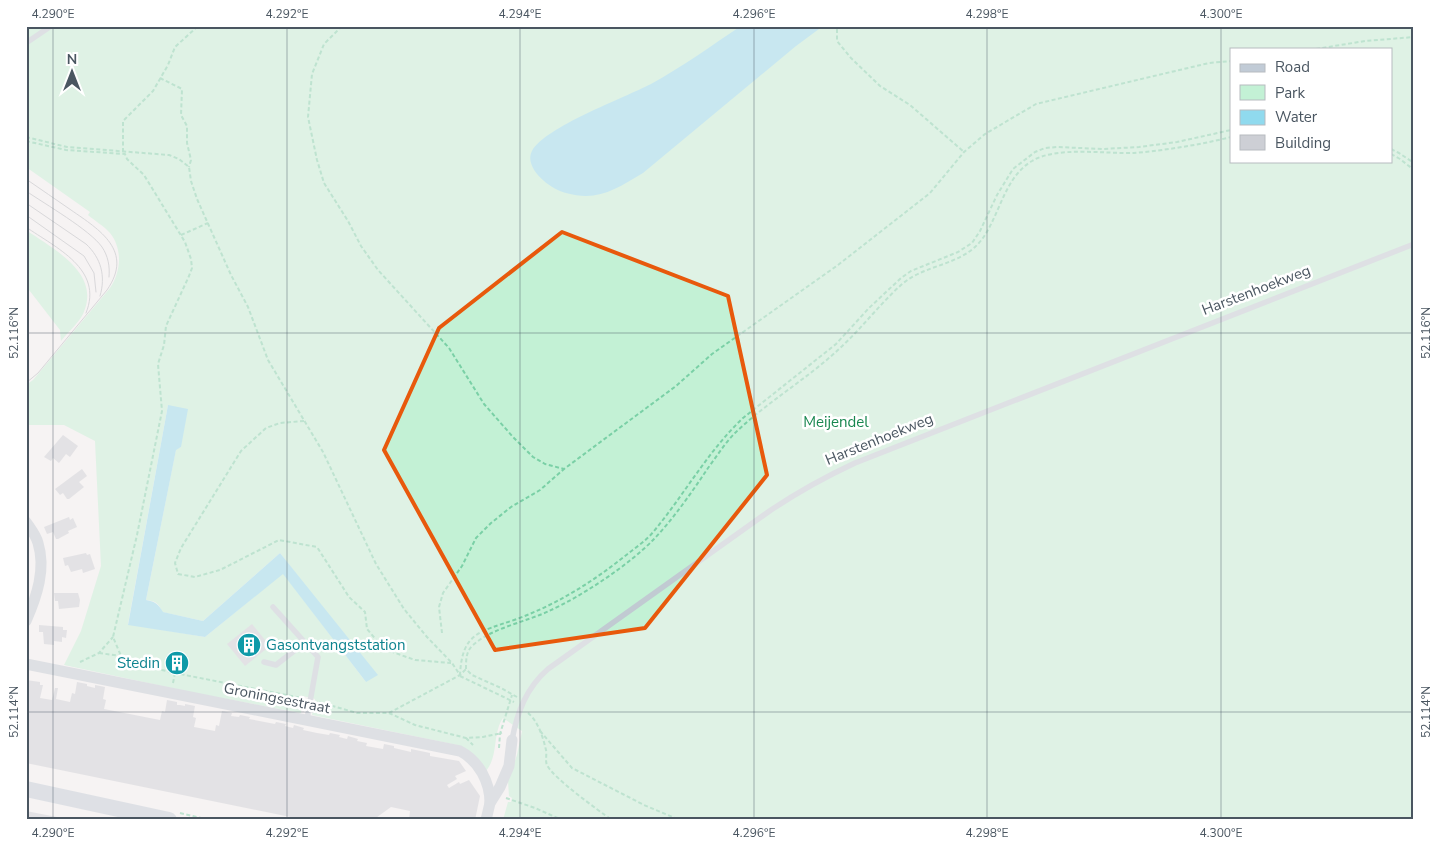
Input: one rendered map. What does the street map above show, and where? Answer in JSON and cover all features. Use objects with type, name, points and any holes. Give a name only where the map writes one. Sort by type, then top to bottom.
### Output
[{"type":"main road","points":[[26,789],[169,820]]},
{"type":"street","points":[[26,522],[38,541],[42,564],[38,588],[26,620]]},
{"type":"street","name":"Groningsestraat","points":[[26,664],[460,751],[466,754],[480,769],[490,789],[490,803]]},
{"type":"street","name":"Harstenhoekweg","points":[[486,820],[490,803],[500,787],[509,766],[508,737]]},
{"type":"lane","points":[[26,43],[51,26]]},
{"type":"lane","name":"Harstenhoekweg","points":[[508,737],[524,700],[534,684],[548,669],[771,510],[826,477],[864,460],[1414,244]]},
{"type":"lane","points":[[273,607],[318,657],[307,719]]},
{"type":"lane","points":[[264,662],[276,665],[304,642]]},
{"type":"path","points":[[123,153],[123,121],[153,91],[175,46],[198,26]]},
{"type":"path","points":[[342,26],[324,44],[312,74],[308,118],[324,183],[372,262],[450,348],[484,404],[513,437],[533,456],[545,464],[564,469]]},
{"type":"path","points":[[836,30],[837,41],[880,86],[910,105],[964,152]]},
{"type":"path","points":[[1322,48],[1365,41],[1414,37]]},
{"type":"path","points":[[442,633],[439,607],[443,593],[462,566],[476,538],[491,523],[504,512],[540,490],[564,469],[676,386],[712,354],[838,265],[930,193],[964,152],[985,134],[1036,104],[1209,63],[1230,61]]},
{"type":"path","points":[[160,78],[182,89],[181,115],[187,126],[187,143],[192,160],[189,167],[191,181],[208,224],[248,307],[268,360],[304,420],[342,491],[376,564],[404,609],[452,663],[460,675],[510,699],[534,718],[546,751],[547,766],[562,781],[612,820]]},
{"type":"path","points":[[460,675],[462,651],[469,640],[488,629],[555,603],[610,568],[653,532],[733,427],[743,418],[836,344],[869,308],[901,278],[911,271],[958,252],[972,243],[1005,181],[1013,169],[1027,156],[1045,148],[1103,149],[1139,147],[1177,142],[1230,130]]},
{"type":"path","points":[[389,714],[460,675],[466,668],[467,652],[473,645],[485,637],[558,606],[596,584],[653,540],[735,433],[838,350],[903,283],[918,274],[955,259],[978,244],[1011,184],[1026,164],[1041,156],[1052,154],[1068,152],[1111,154],[1159,151],[1193,146],[1230,137]]},
{"type":"path","points":[[26,138],[68,148],[123,153],[144,175],[181,235],[191,259],[192,268],[166,326],[164,345],[158,364],[162,411],[114,637],[99,653],[62,671]]},
{"type":"path","points":[[26,141],[66,150],[174,156],[189,167]]},
{"type":"path","points":[[1392,149],[1414,163]]},
{"type":"path","points":[[1392,155],[1414,170]]},
{"type":"path","points":[[181,235],[208,224]]},
{"type":"path","points":[[304,420],[280,423],[266,428],[241,451],[181,548],[175,564],[178,574],[195,577],[220,570],[279,540],[317,547],[349,597],[365,612],[368,630],[384,649],[416,660],[452,663]]},
{"type":"path","points":[[114,637],[121,656]]},
{"type":"path","points":[[99,653],[121,656],[162,670],[310,700],[357,713],[389,714],[415,725],[466,738],[500,734],[508,737]]},
{"type":"path","points":[[466,668],[472,675],[512,695],[500,734],[498,751]]},
{"type":"path","points":[[539,730],[572,768],[644,806],[684,820]]},
{"type":"path","points":[[502,797],[562,820]]},
{"type":"highlighted area","points":[[562,232],[728,296],[767,475],[645,628],[495,650],[384,450],[439,328]]},
{"type":"green space","name":"Meijendel","points":[[26,26],[1414,26],[1414,820],[503,820],[508,802],[511,802],[512,798],[509,796],[508,781],[517,755],[522,731],[503,718],[498,731],[493,758],[486,771],[457,745],[312,715],[315,699],[303,696],[301,713],[64,665],[81,631],[101,566],[95,441],[64,425],[26,425],[26,385],[33,380],[114,282],[119,260],[117,246],[110,233],[88,215],[90,212],[26,167]],"holes":[[[168,405],[181,447],[176,449],[146,600],[156,603],[160,606],[162,612],[203,621],[280,553],[313,596],[366,682],[283,573],[205,637],[128,624]]]},
{"type":"green space","points":[[26,230],[49,245],[72,264],[86,286],[87,299],[83,314],[61,341],[60,330],[26,286]]},
{"type":"water","points":[[741,26],[823,26],[796,46],[643,173],[615,189],[588,196],[566,193],[553,188],[535,171],[530,158],[532,151],[552,132],[651,84]]},
{"type":"water","points":[[168,405],[188,409],[181,447],[176,450],[146,600],[156,604],[163,612],[203,621],[280,553],[378,675],[366,682],[283,574],[205,637],[128,625]]},
{"type":"building","points":[[63,435],[78,446],[70,457],[66,454],[59,463],[53,458],[51,461],[44,457]]},
{"type":"building","points":[[82,469],[87,476],[79,482],[84,487],[69,499],[63,493],[60,495],[55,489]]},
{"type":"building","points":[[69,517],[70,520],[73,518],[77,527],[58,539],[56,539],[53,532],[47,534],[44,527]]},
{"type":"building","points":[[86,553],[87,555],[90,554],[95,569],[83,573],[82,569],[71,572],[68,565],[65,566],[63,558]]},
{"type":"building","points":[[54,593],[78,593],[79,607],[59,609]]},
{"type":"building","name":"Gasontvangststation","points":[[252,624],[270,646],[245,666],[227,644]]},
{"type":"building","points":[[39,625],[63,627],[63,630],[67,630],[66,638],[62,637],[62,642],[54,641],[54,645],[44,644],[43,632],[39,632]]},
{"type":"building","points":[[26,680],[40,682],[40,685],[43,685],[40,698],[52,700],[55,688],[58,688],[56,699],[70,702],[72,693],[75,694],[77,682],[95,688],[95,685],[105,687],[103,699],[106,700],[104,709],[160,720],[162,711],[165,712],[167,700],[177,702],[177,705],[195,706],[193,717],[196,718],[194,727],[215,731],[216,725],[219,726],[222,711],[232,713],[231,716],[239,717],[240,715],[250,717],[249,719],[286,724],[285,726],[293,728],[294,725],[304,728],[303,730],[340,735],[339,737],[347,739],[348,736],[358,739],[357,741],[367,743],[366,746],[383,749],[384,744],[411,752],[411,749],[430,753],[430,756],[459,761],[466,771],[455,776],[457,779],[447,785],[449,788],[459,782],[460,784],[469,780],[480,796],[475,820],[409,820],[410,811],[391,807],[373,820],[305,820],[26,763]]},
{"type":"building","points":[[26,811],[67,819],[67,820],[26,820]]},
{"type":"tram line","points":[[26,179],[93,225],[110,243],[115,253],[117,264],[114,276],[107,290],[38,373],[26,383]]},
{"type":"tram line","points":[[26,191],[78,225],[96,240],[107,258],[109,277]]},
{"type":"tram line","points":[[26,203],[91,249],[101,268],[102,289],[100,296]]},
{"type":"tram line","points":[[26,215],[84,256],[94,273],[96,292]]},
{"type":"tram line","points":[[26,227],[63,252],[83,272],[88,284],[90,298],[86,313]]},
{"type":"place","name":"Gasontvangststation","points":[[249,645]]},
{"type":"place","name":"Stedin","points":[[177,663]]}]
